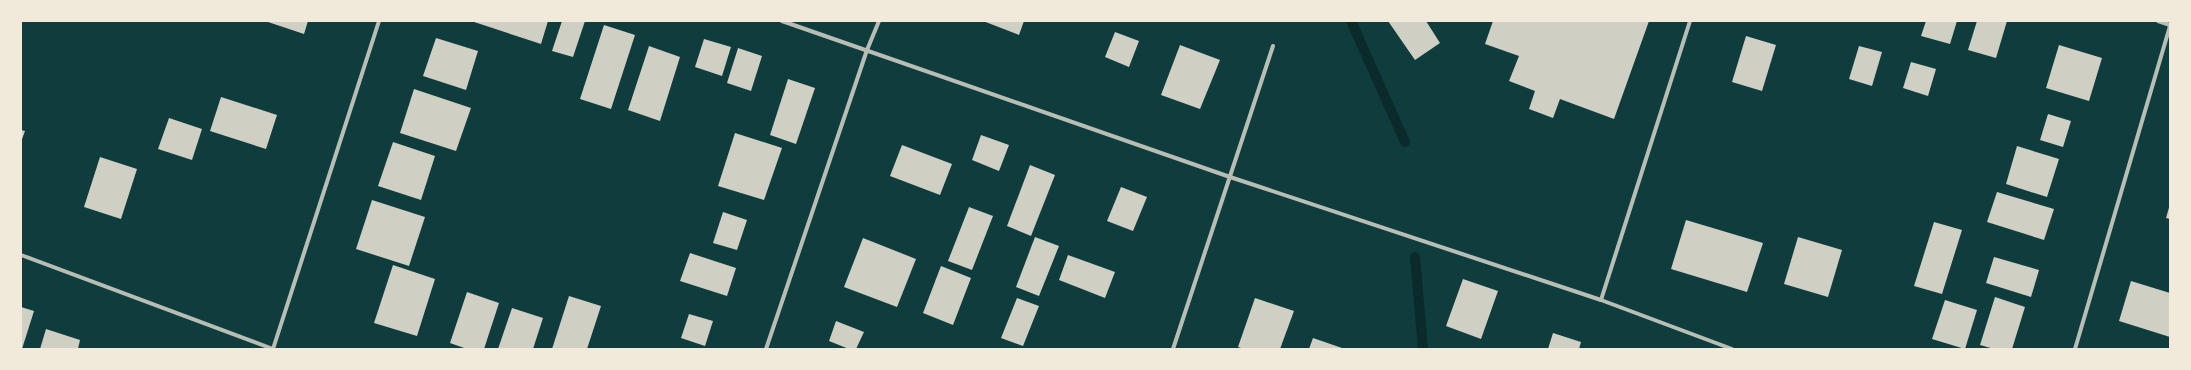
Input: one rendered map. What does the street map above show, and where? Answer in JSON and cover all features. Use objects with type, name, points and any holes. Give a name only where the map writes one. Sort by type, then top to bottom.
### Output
[{"type":"street","points":[[21,254],[273,349],[379,21]]},
{"type":"street","points":[[782,21],[1230,176],[1601,300],[1732,349]]},
{"type":"street","points":[[766,349],[867,50],[879,21]]},
{"type":"street","points":[[1601,300],[1690,21]]},
{"type":"street","points":[[2075,349],[2170,26],[2158,21]]},
{"type":"street","points":[[1173,349],[1273,46]]},
{"type":"building","points":[[265,21],[308,21],[304,34]]},
{"type":"building","points":[[471,21],[548,21],[541,44]]},
{"type":"building","points":[[562,21],[585,21],[573,57],[552,51]]},
{"type":"building","points":[[983,21],[1024,21],[1019,35]]},
{"type":"building","points":[[1388,21],[1426,21],[1440,43],[1415,60]]},
{"type":"building","points":[[1493,21],[1649,21],[1614,119],[1560,99],[1553,118],[1529,109],[1535,91],[1509,81],[1519,56],[1485,44]]},
{"type":"building","points":[[1926,21],[1957,21],[1950,44],[1921,36]]},
{"type":"building","points":[[1977,21],[2007,21],[1996,58],[1968,50]]},
{"type":"building","points":[[604,25],[635,35],[611,109],[580,99]]},
{"type":"building","points":[[1115,32],[1139,41],[1129,67],[1105,57]]},
{"type":"building","points":[[1746,36],[1776,45],[1762,91],[1732,82]]},
{"type":"building","points":[[436,38],[478,51],[466,90],[423,76]]},
{"type":"building","points":[[704,39],[731,47],[722,76],[695,67]]},
{"type":"building","points":[[1180,45],[1220,60],[1200,109],[1161,95]]},
{"type":"building","points":[[2059,45],[2102,58],[2089,101],[2046,88]]},
{"type":"building","points":[[649,46],[680,57],[660,121],[628,110]]},
{"type":"building","points":[[1859,46],[1882,52],[1872,86],[1849,79]]},
{"type":"building","points":[[738,48],[762,56],[751,91],[727,83]]},
{"type":"building","points":[[1911,62],[1936,69],[1928,96],[1903,88]]},
{"type":"building","points":[[788,79],[815,88],[796,144],[770,135]]},
{"type":"building","points":[[414,89],[471,108],[456,151],[400,133]]},
{"type":"building","points":[[221,97],[277,115],[266,149],[210,131]]},
{"type":"building","points":[[2048,114],[2071,121],[2063,147],[2040,140]]},
{"type":"building","points":[[169,118],[202,129],[192,160],[158,149]]},
{"type":"building","points":[[21,130],[25,131],[21,142]]},
{"type":"building","points":[[735,133],[782,148],[764,200],[718,186]]},
{"type":"building","points":[[981,135],[1009,145],[999,171],[972,160]]},
{"type":"building","points":[[393,142],[435,156],[421,200],[378,186]]},
{"type":"building","points":[[902,145],[952,164],[940,195],[890,176]]},
{"type":"building","points":[[2017,146],[2059,159],[2047,197],[2006,184]]},
{"type":"building","points":[[100,157],[137,169],[121,219],[84,207]]},
{"type":"building","points":[[1030,165],[1055,175],[1031,236],[1007,226]]},
{"type":"building","points":[[1121,187],[1147,197],[1133,231],[1107,221]]},
{"type":"building","points":[[1997,192],[2054,209],[2044,240],[1987,222]]},
{"type":"building","points":[[372,200],[425,217],[409,266],[356,249]]},
{"type":"building","points":[[2170,204],[2170,219],[2166,218]]},
{"type":"building","points":[[969,207],[993,216],[972,270],[948,261]]},
{"type":"building","points":[[723,212],[747,220],[737,250],[713,243]]},
{"type":"building","points":[[1686,220],[1763,243],[1747,292],[1671,269]]},
{"type":"building","points":[[1934,222],[1962,230],[1942,294],[1914,286]]},
{"type":"building","points":[[1035,237],[1059,246],[1039,296],[1016,287]]},
{"type":"building","points":[[1798,237],[1842,250],[1828,297],[1784,284]]},
{"type":"building","points":[[863,238],[916,259],[897,307],[844,287]]},
{"type":"building","points":[[690,253],[736,268],[727,296],[680,281]]},
{"type":"building","points":[[1068,255],[1115,272],[1105,298],[1059,280]]},
{"type":"building","points":[[1994,257],[2039,270],[2031,297],[1986,283]]},
{"type":"building","points":[[393,265],[435,279],[417,336],[374,323]]},
{"type":"building","points":[[941,266],[971,278],[953,325],[923,313]]},
{"type":"building","points":[[1463,279],[1498,291],[1481,339],[1446,326]]},
{"type":"building","points":[[2131,281],[2170,293],[2170,337],[2119,321]]},
{"type":"building","points":[[467,292],[499,303],[484,349],[467,349],[450,343]]},
{"type":"building","points":[[569,296],[601,306],[587,349],[552,349]]},
{"type":"building","points":[[1995,297],[2025,307],[2012,349],[1994,349],[1980,345]]},
{"type":"building","points":[[1017,298],[1039,306],[1023,346],[1001,338]]},
{"type":"building","points":[[1255,298],[1294,311],[1280,349],[1244,349],[1238,347]]},
{"type":"building","points":[[1945,300],[1977,310],[1965,349],[1932,339]]},
{"type":"building","points":[[21,307],[34,311],[22,349],[21,349]]},
{"type":"building","points":[[512,308],[543,318],[533,349],[498,349]]},
{"type":"building","points":[[689,314],[713,321],[705,346],[681,338]]},
{"type":"building","points":[[836,321],[864,332],[856,349],[849,349],[829,341]]},
{"type":"building","points":[[46,329],[80,340],[78,349],[40,349]]},
{"type":"building","points":[[1553,333],[1581,342],[1579,349],[1548,349]]},
{"type":"building","points":[[1313,338],[1342,348],[1309,349]]},
{"type":"waterway","points":[[1351,21],[1405,142]]},
{"type":"waterway","points":[[1415,257],[1423,349]]}]
